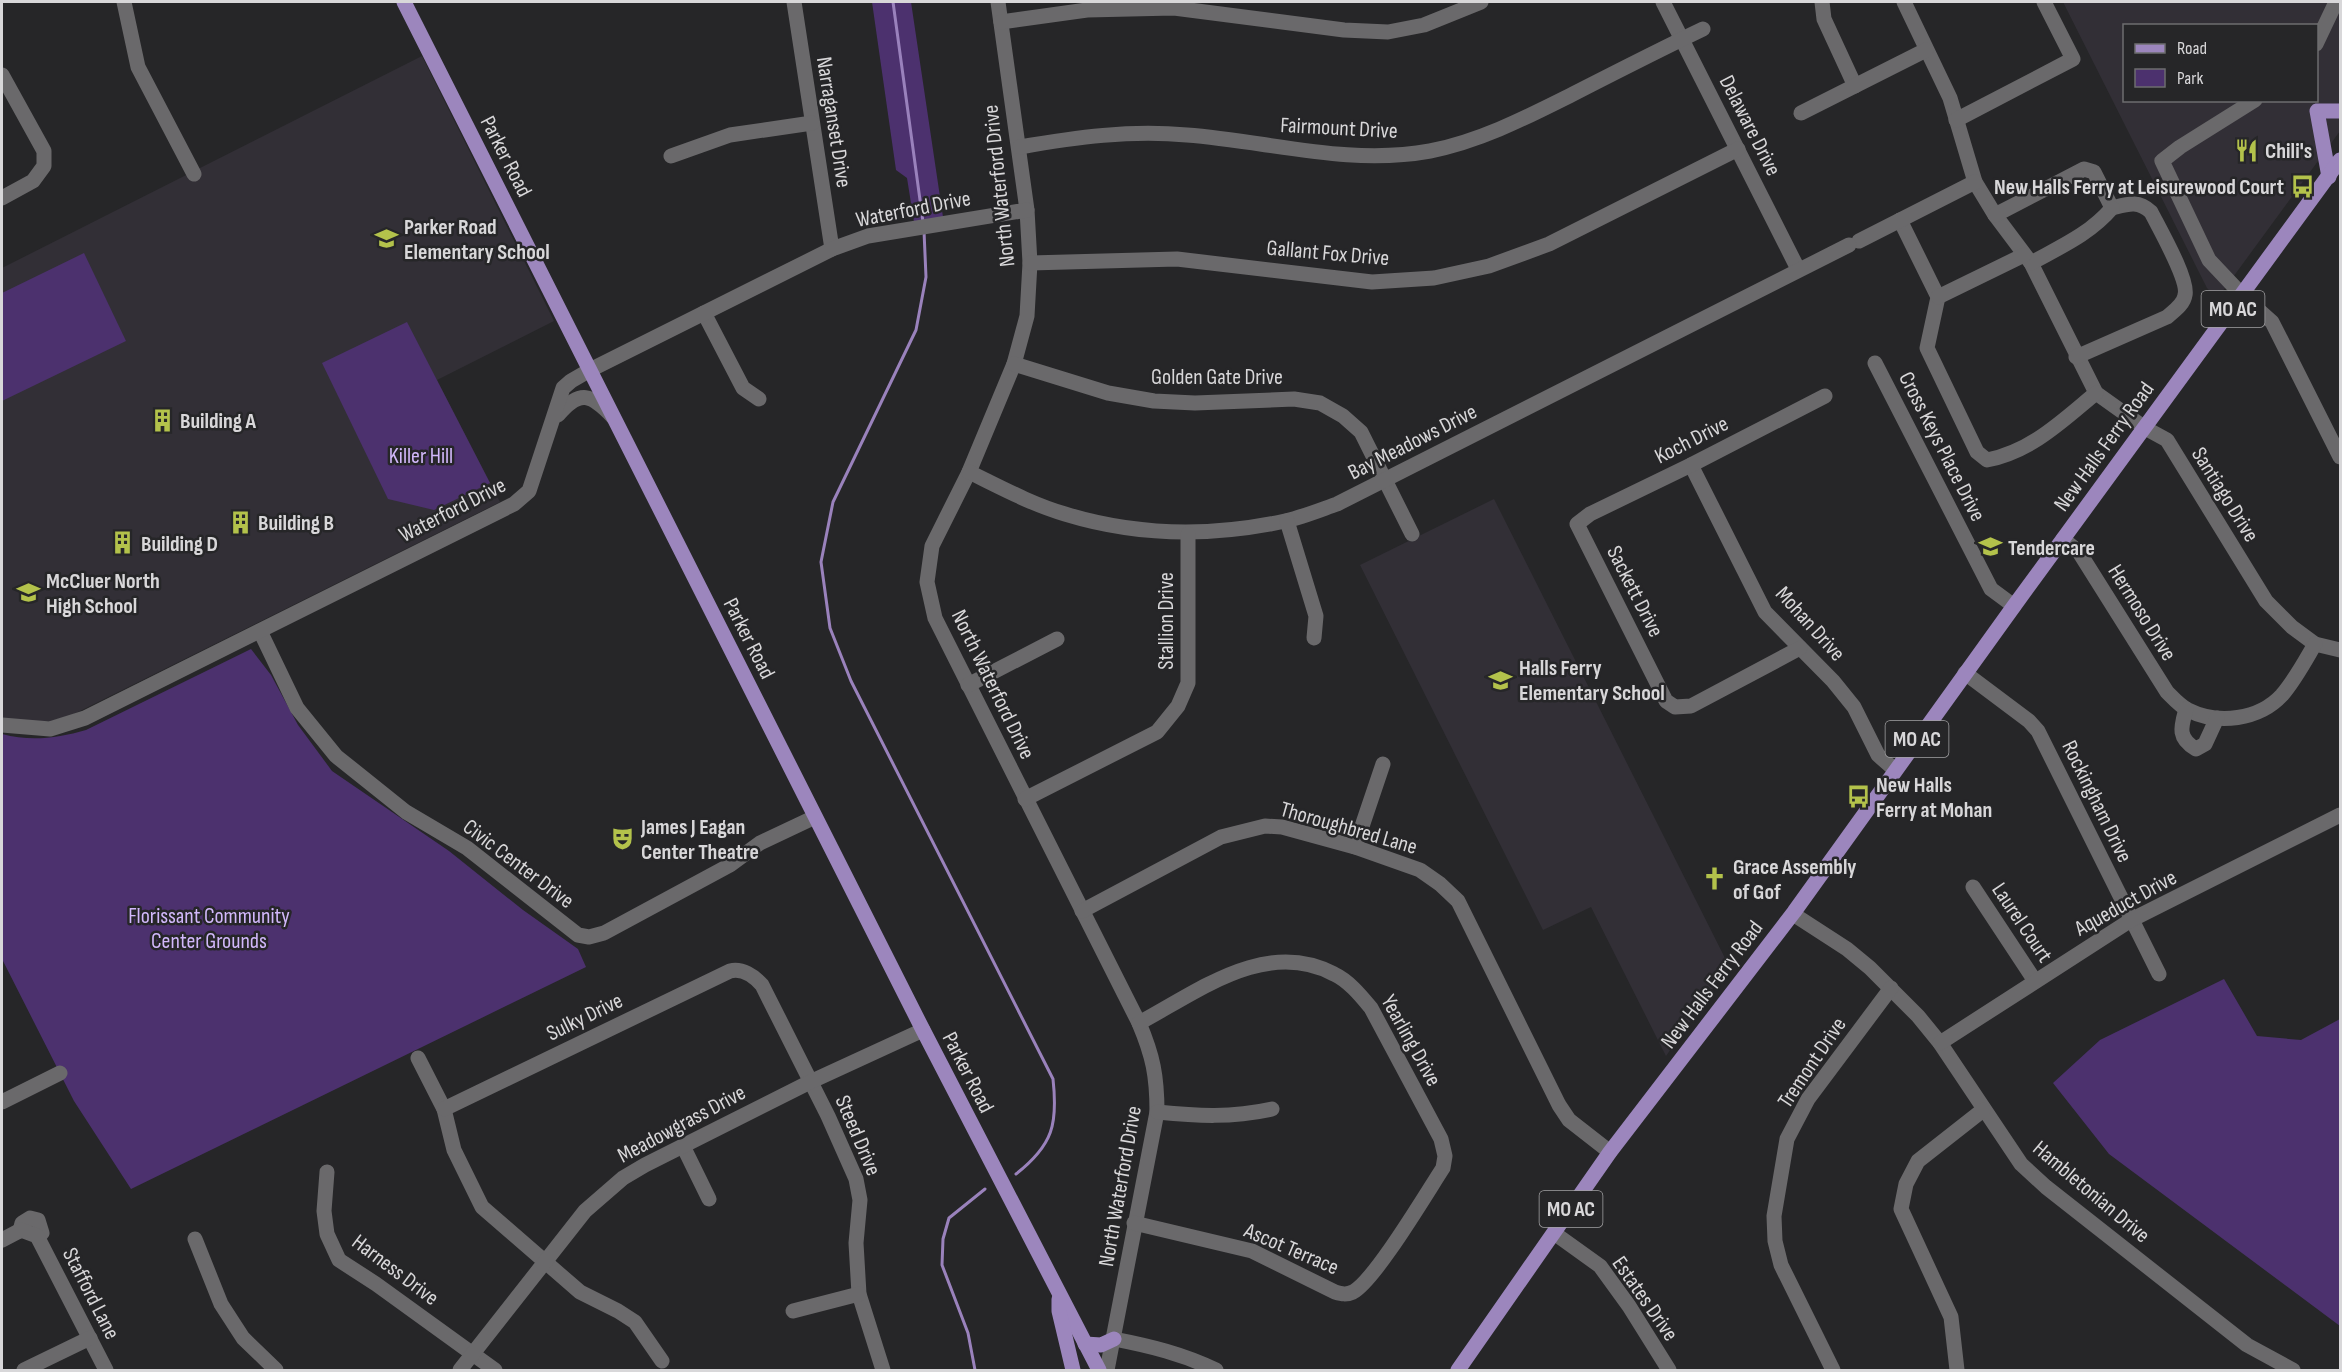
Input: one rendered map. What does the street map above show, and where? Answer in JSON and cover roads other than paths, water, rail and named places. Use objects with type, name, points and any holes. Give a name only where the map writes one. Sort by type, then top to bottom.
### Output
[{"type":"main road","name":"Parker Road","points":[[404,2],[922,1030],[1099,1371]]},
{"type":"main road","points":[[2329,177],[2318,111],[2340,111]]},
{"type":"main road","name":"New Halls Ferry Road","points":[[1458,1371],[1610,1152],[1793,914],[2013,606],[2243,296],[2340,160]]},
{"type":"main road","name":"Parker Road","points":[[1059,1293],[1059,1311],[1073,1371]]},
{"type":"main road","points":[[1085,1344],[1101,1345],[1114,1340]]},
{"type":"street","points":[[122,2],[138,67],[194,174]]},
{"type":"street","name":"Narraganset Drive","points":[[794,2],[832,249]]},
{"type":"street","name":"North Waterford Drive","points":[[998,2],[1027,210],[1030,264],[1027,316],[1014,364],[969,472],[932,546],[927,582],[935,618],[1152,1052],[1157,1079],[1157,1112],[1107,1371]]},
{"type":"street","points":[[1001,22],[1088,10],[1174,8],[1344,30],[1388,32],[1424,25],[1481,2]]},
{"type":"street","name":"Delaware Drive","points":[[1663,2],[1798,269]]},
{"type":"street","points":[[1822,2],[1824,19],[1855,86]]},
{"type":"street","name":"Santiago Drive","points":[[1904,2],[1950,98],[1975,182],[1995,215],[2028,259],[2096,393],[2145,428],[2167,440],[2266,601],[2292,627],[2315,644],[2340,650]]},
{"type":"street","points":[[1956,120],[2073,58],[2044,2]]},
{"type":"street","points":[[2318,40],[2336,2]]},
{"type":"street","name":"Fairmount Drive","points":[[1020,147],[1084,136],[1126,133],[1187,135],[1319,153],[1378,156],[1429,151],[1478,138],[1521,120],[1702,29]]},
{"type":"street","points":[[1801,113],[1926,50]]},
{"type":"street","points":[[2,75],[44,151],[44,166],[33,181],[2,198]]},
{"type":"street","points":[[2251,102],[2162,161],[2209,260],[2243,296],[2272,322],[2340,457]]},
{"type":"street","points":[[671,156],[730,135],[812,123]]},
{"type":"street","name":"Gallant Fox Drive","points":[[1030,264],[1177,260],[1372,282],[1434,278],[1489,266],[1549,244],[1738,149]]},
{"type":"street","points":[[1995,215],[2084,169],[2094,172],[2112,208]]},
{"type":"street","name":"Bay Meadows Drive","points":[[969,472],[1019,497],[1064,514],[1146,532],[1188,534],[1241,529],[1287,521],[1337,504],[1798,269],[1975,182]]},
{"type":"street","points":[[1938,297],[2079,237],[2101,221],[2112,208],[2133,203],[2144,205],[2151,212],[2185,282],[2185,296],[2167,317],[2076,357]]},
{"type":"street","name":"Waterford Drive","points":[[2,725],[50,729],[73,724],[518,502],[529,491],[563,388],[590,370],[832,249],[868,236],[1027,210]]},
{"type":"street","points":[[1900,220],[1938,297],[1927,348],[1977,452],[1987,460],[2000,457],[2037,441],[2096,393]]},
{"type":"street","points":[[704,313],[743,388],[759,399]]},
{"type":"street","name":"Cross Keys Place Drive","points":[[1875,363],[1991,589],[2013,606]]},
{"type":"street","name":"Golden Gate Drive","points":[[1014,364],[1108,393],[1154,401],[1195,403],[1294,399],[1320,404],[1343,416],[1361,432],[1412,534]]},
{"type":"street","name":"Koch Drive","points":[[1577,524],[1590,513],[1691,465],[1825,396]]},
{"type":"street","points":[[553,422],[570,401],[582,397],[591,399],[602,406],[614,418]]},
{"type":"street","name":"Mohan Drive","points":[[1691,465],[1765,612],[1833,681],[1854,708],[1878,755],[1895,770]]},
{"type":"street","points":[[1287,521],[1316,616],[1314,638]]},
{"type":"street","name":"Sackett Drive","points":[[1577,524],[1666,701],[1675,707],[1691,706],[1800,648]]},
{"type":"street","name":"Stallion Drive","points":[[1025,799],[1156,732],[1178,706],[1188,683],[1188,534]]},
{"type":"street","name":"Hermoso Drive","points":[[2062,539],[2079,552],[2167,692],[2186,709],[2204,717],[2228,719],[2253,714],[2271,705],[2283,694],[2315,644]]},
{"type":"street","name":"Civic Center Drive","points":[[260,631],[297,708],[336,756],[406,812],[467,848],[578,935],[589,937],[603,933],[730,865],[760,843],[815,817]]},
{"type":"street","points":[[968,685],[1057,639]]},
{"type":"street","name":"Rockingham Drive","points":[[1965,673],[2038,730],[2159,974]]},
{"type":"street","points":[[2186,709],[2181,725],[2182,735],[2186,743],[2196,749],[2205,744],[2217,718]]},
{"type":"street","points":[[1355,847],[1383,765]]},
{"type":"street","name":"Aqueduct Drive","points":[[1940,1043],[2132,920],[2340,815]]},
{"type":"street","name":"Thoroughbred Lane","points":[[1082,911],[1221,837],[1246,830],[1282,827],[1355,847],[1420,870],[1458,901],[1514,1010],[1559,1105],[1573,1124],[1610,1152]]},
{"type":"street","name":"Laurel Court","points":[[1972,887],[2035,981]]},
{"type":"street","name":"Hambletonian Drive","points":[[1793,914],[1847,949],[1891,988],[1918,1016],[1940,1043],[2021,1164],[2046,1187],[2247,1345],[2293,1371]]},
{"type":"street","name":"Yearling Drive","points":[[1139,1023],[1228,975],[1257,964],[1294,961],[1314,965],[1336,974],[1371,1008],[1441,1139],[1445,1156],[1443,1168]]},
{"type":"street","name":"Sulky Drive","points":[[444,1109],[729,970],[744,972]]},
{"type":"street","name":"Steed Drive","points":[[744,972],[762,985],[828,1116],[856,1179],[861,1200],[856,1243],[860,1294],[883,1371]]},
{"type":"street","name":"Tremont Drive","points":[[1833,1371],[1781,1265],[1775,1241],[1774,1216],[1787,1139],[1808,1099],[1891,988]]},
{"type":"street","name":"Meadowgrass Drive","points":[[460,1371],[585,1211],[623,1178],[810,1082],[922,1030]]},
{"type":"street","points":[[418,1058],[444,1109],[454,1150],[482,1207],[580,1292],[618,1311],[634,1322],[662,1361]]},
{"type":"street","points":[[2,1102],[60,1074]]},
{"type":"street","points":[[1157,1112],[1209,1117],[1245,1115],[1272,1109]]},
{"type":"street","points":[[1957,1371],[1951,1317],[1900,1209],[1906,1184],[1918,1161],[1983,1110]]},
{"type":"street","points":[[683,1146],[709,1199]]},
{"type":"street","name":"Ascot Terrace","points":[[1134,1223],[1252,1251],[1343,1294],[1360,1287],[1374,1271],[1443,1168]]},
{"type":"street","name":"Harness Drive","points":[[327,1172],[325,1223],[327,1234],[339,1260],[376,1284],[495,1371]]},
{"type":"street","name":"Stafford Lane","points":[[2,1240],[25,1230],[38,1237],[106,1371]]},
{"type":"street","name":"Estates Drive","points":[[1554,1233],[1600,1266],[1629,1306],[1669,1371]]},
{"type":"street","points":[[195,1239],[221,1304],[243,1338],[276,1371]]},
{"type":"street","points":[[793,1311],[860,1294]]},
{"type":"street","points":[[24,1371],[90,1338]]},
{"type":"street","points":[[1114,1340],[1162,1348],[1188,1357],[1216,1371]]},
{"type":"waterway","points":[[893,2],[923,222]]},
{"type":"waterway","points":[[924,231],[926,277],[916,330],[833,502],[821,562],[830,628],[851,681],[1053,1079],[1055,1109],[1050,1133],[1038,1153],[1016,1174]]},
{"type":"waterway","points":[[975,1370],[968,1333],[942,1265],[943,1239],[949,1218],[985,1189]]},
{"type":"place","name":"Chili's","points":[[2247,150]]},
{"type":"place","name":"New Halls Ferry at Leisurewood Court","points":[[2302,186]]},
{"type":"place","name":"Parker Road Elementary School","points":[[386,239]]},
{"type":"place","name":"Building A","points":[[162,420]]},
{"type":"place","name":"Building B","points":[[240,522]]},
{"type":"place","name":"Building D","points":[[123,543]]},
{"type":"place","name":"Tendercare","points":[[1990,547]]},
{"type":"place","name":"McCluer North High School","points":[[28,593]]},
{"type":"place","name":"Halls Ferry Elementary School","points":[[1501,680]]},
{"type":"place","name":"New Halls Ferry at Mohan","points":[[1858,797]]},
{"type":"place","name":"James J Eagan Center Theatre","points":[[623,839]]},
{"type":"place","name":"Grace Assembly of Gof","points":[[1715,879]]},
{"type":"park label","name":"Killer Hill","points":[[421,455]]},
{"type":"park label","name":"Florissant Community Center Grounds","points":[[209,928]]}]
